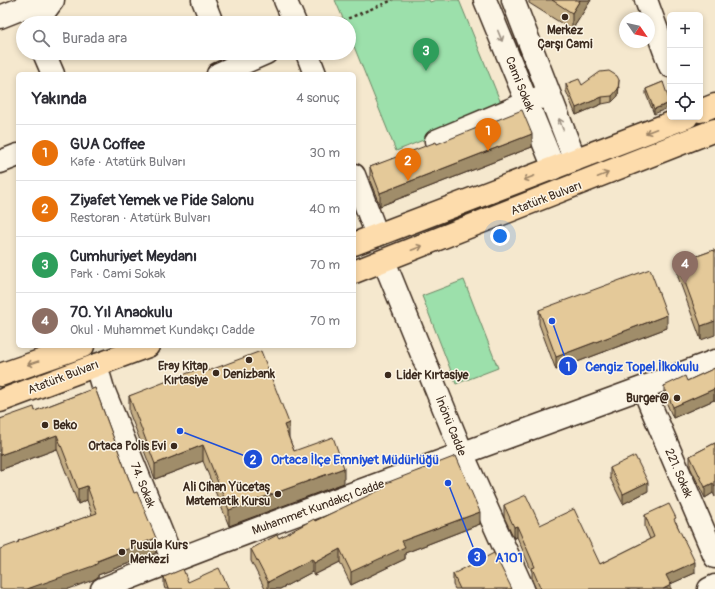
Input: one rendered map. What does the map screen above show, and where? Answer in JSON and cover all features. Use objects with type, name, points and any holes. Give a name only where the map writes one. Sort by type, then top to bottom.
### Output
[{"type":"main road","points":[[703,111],[715,105]]},
{"type":"main road","name":"Atatürk Bulvarı","points":[[356,243],[679,120]]},
{"type":"main road","name":"Atatürk Bulvarı","points":[[356,271],[715,130]]},
{"type":"main road","name":"Atatürk Bulvarı","points":[[0,374],[77,348]]},
{"type":"main road","name":"Atatürk Bulvarı","points":[[0,401],[143,348]]},
{"type":"street","points":[[0,17],[43,0]]},
{"type":"street","points":[[41,16],[53,0]]},
{"type":"street","points":[[203,0],[209,16]]},
{"type":"street","points":[[285,0],[292,16]]},
{"type":"street","name":"Cami Sokak","points":[[485,0],[554,168]]},
{"type":"street","name":"Cami Sokak","points":[[513,0],[575,160]]},
{"type":"street","points":[[646,0],[667,58]]},
{"type":"street","points":[[47,60],[51,72]]},
{"type":"street","points":[[226,68],[247,60]]},
{"type":"street","points":[[310,60],[314,72]]},
{"type":"street","points":[[436,141],[550,93]]},
{"type":"street","points":[[356,180],[377,235]]},
{"type":"street","name":"İnönü Cadde","points":[[384,261],[462,453],[523,589]]},
{"type":"street","name":"Muhammet Kundakçı Cadde","points":[[102,589],[462,453],[715,361]]},
{"type":"street","name":"74. Sokak","points":[[96,365],[104,389],[173,561]]},
{"type":"street","name":"221. Sokak","points":[[643,388],[715,557]]},
{"type":"street","points":[[710,589],[715,586]]},
{"type":"path","points":[[354,16],[393,0]]},
{"type":"green space","points":[[335,0],[429,0],[430,2],[436,0],[459,0],[503,108],[396,151],[356,51],[356,16],[342,16]]},
{"type":"green space","points":[[464,280],[498,368],[456,384],[422,296]]},
{"type":"building","points":[[552,0],[580,0],[572,13]]},
{"type":"building","points":[[609,71],[617,76],[619,80],[618,89],[612,96],[602,97],[576,108],[566,84],[579,79],[582,85],[600,72]]},
{"type":"building","points":[[663,82],[667,94],[667,104],[654,109],[646,89]]},
{"type":"building","points":[[522,110],[532,134],[380,193],[370,167],[436,142],[437,144]]},
{"type":"building","points":[[714,250],[715,321],[701,326],[678,263]]},
{"type":"building","points":[[650,269],[667,315],[556,357],[539,310]]},
{"type":"building","points":[[261,351],[289,423],[284,425],[294,451],[333,437],[344,468],[229,510],[203,445],[155,464],[129,396],[206,366],[208,371]]},
{"type":"building","points":[[715,368],[715,390],[714,389],[673,407],[664,386],[685,376],[687,381]]},
{"type":"building","points":[[95,388],[134,493],[137,492],[156,538],[97,561],[98,563],[93,566],[27,589],[0,589],[0,549],[19,542],[18,541],[97,513],[87,486],[78,489],[57,435],[0,455],[0,419],[34,407],[35,411]]},
{"type":"building","points":[[715,443],[715,487],[713,483],[705,487],[690,456]]},
{"type":"building","points":[[456,456],[480,512],[402,541],[405,547],[351,572],[340,549],[314,563],[312,559],[268,582],[251,549],[277,535],[279,538],[314,519],[315,521],[382,489],[381,485]]},
{"type":"building","points":[[635,456],[648,482],[623,494],[610,468]]},
{"type":"building","points":[[526,495],[540,525],[574,509],[600,564],[654,537],[645,515],[669,504],[676,518],[674,519],[695,562],[666,575],[671,585],[663,589],[541,589],[532,568],[535,567],[517,526],[514,527],[504,505]]},
{"type":"building","points":[[494,553],[512,589],[460,589],[453,574]]},
{"type":"building","points":[[219,568],[229,589],[168,589],[164,577],[183,569],[188,582]]},
{"type":"place","name":"Merkez Çarşı Cami","points":[[565,17]]},
{"type":"place","name":"Cumhuriyet Meydanı","points":[[426,71]]},
{"type":"place","name":"GUA Coffee","points":[[488,151]]},
{"type":"place","name":"Ziyafet Yemek ve Pide Salonu","points":[[408,181]]},
{"type":"place","name":"70. Yıl Anaokulu","points":[[685,284]]},
{"type":"place","name":"Cengiz Topel İlkokulu","points":[[552,321]]},
{"type":"place","name":"Denizbank","points":[[249,360]]},
{"type":"place","name":"Eray Kitap Kırtasiye","points":[[216,373]]},
{"type":"place","name":"Lider Kırtasiye","points":[[388,375]]},
{"type":"place","name":"Burger@","points":[[677,398]]},
{"type":"place","name":"Beko","points":[[45,425]]},
{"type":"place","name":"Ortaca İlçe Emniyet Müdürlüğü","points":[[180,431]]},
{"type":"place","name":"Ortaca Polis Evi","points":[[174,446]]},
{"type":"place","name":"A101","points":[[448,483]]},
{"type":"place","name":"Ali Cihan Yücetaş Matematik Kursu","points":[[278,494]]},
{"type":"place","name":"Pusula Kurs Merkezi","points":[[122,552]]}]
